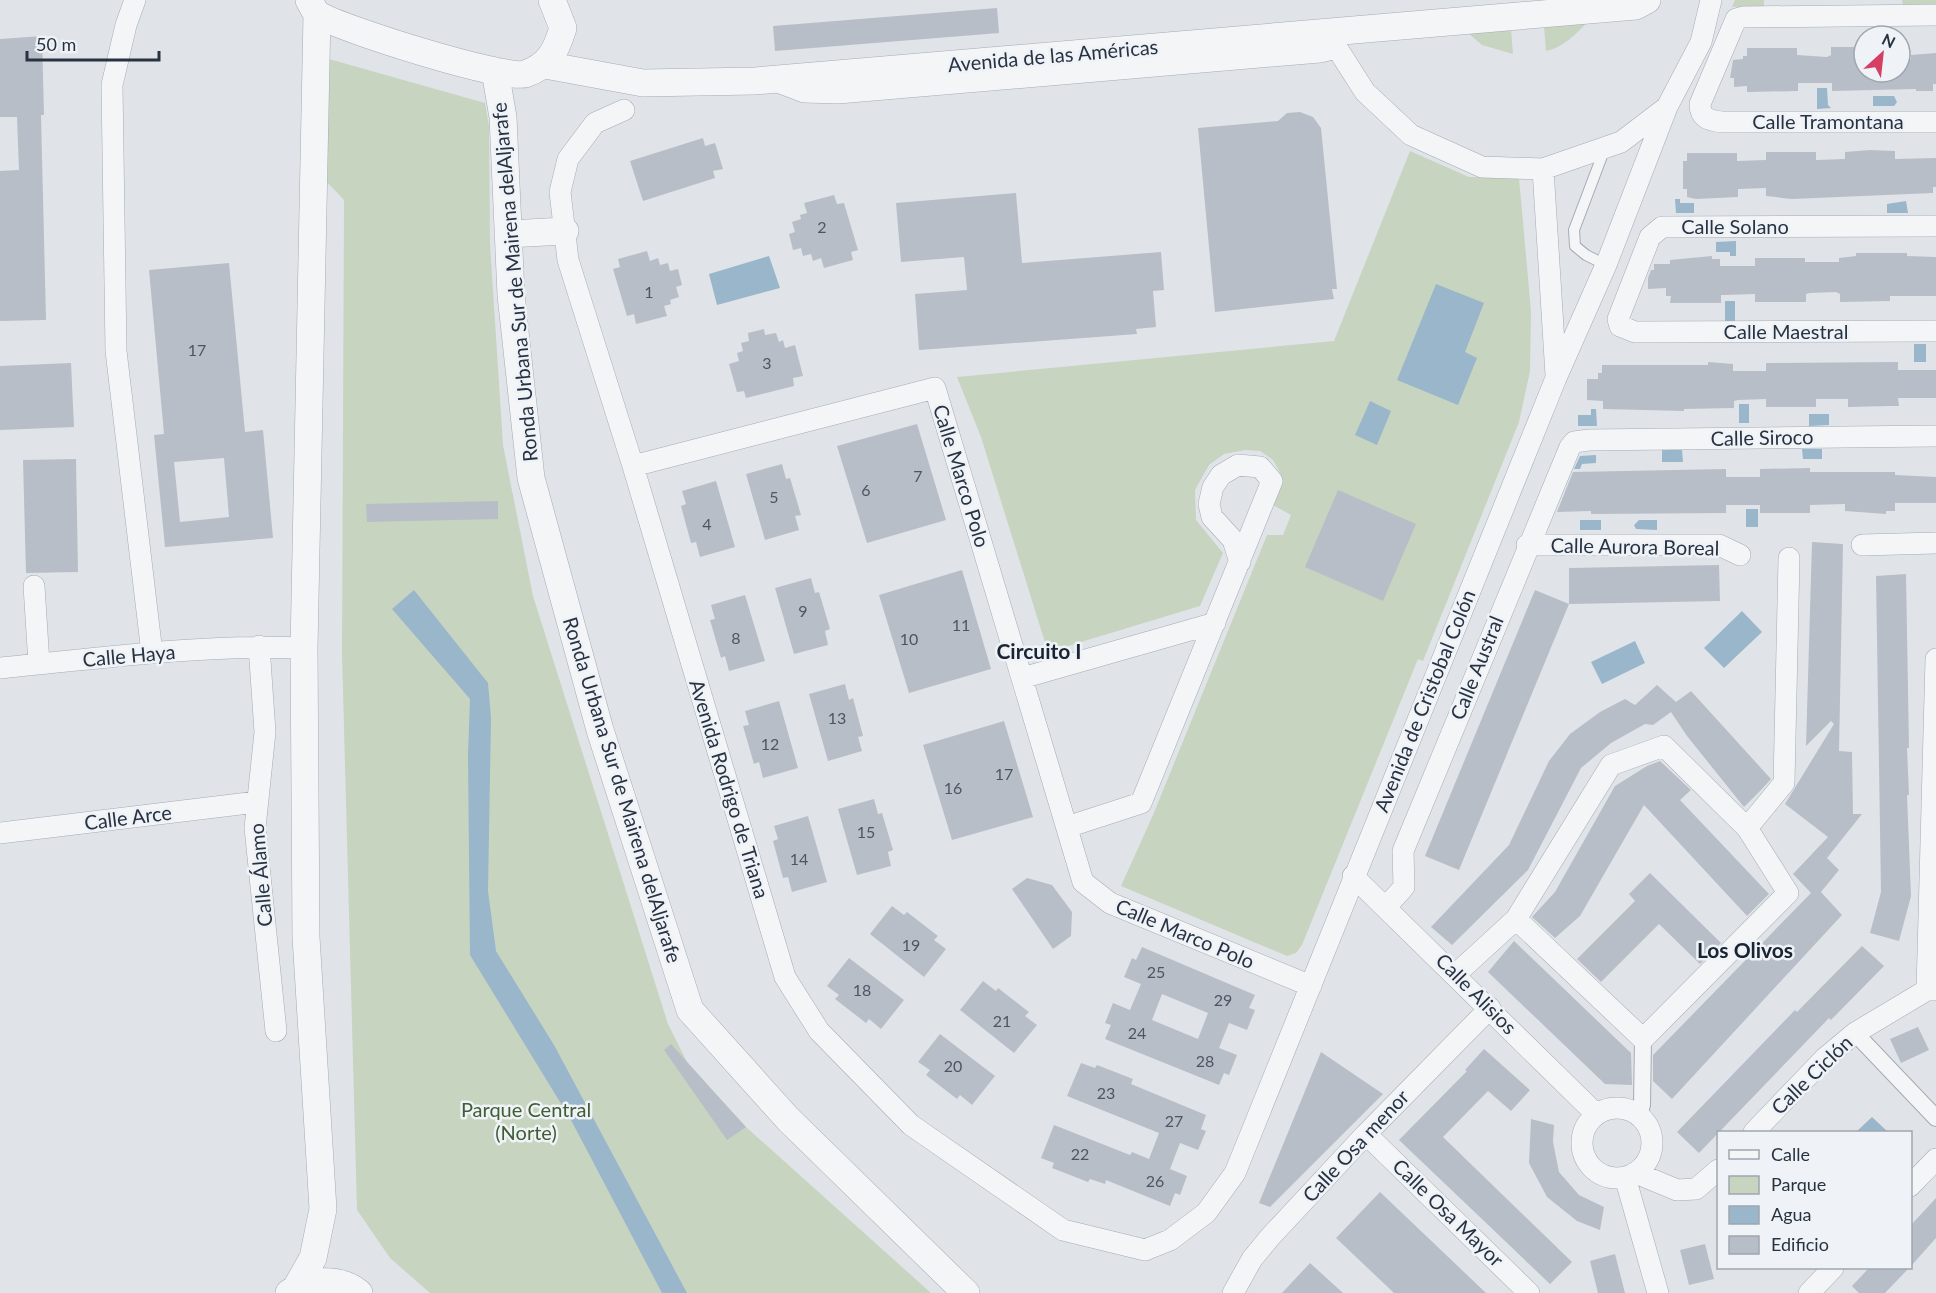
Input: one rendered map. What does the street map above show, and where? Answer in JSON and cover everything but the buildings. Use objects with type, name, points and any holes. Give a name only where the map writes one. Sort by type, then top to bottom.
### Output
[{"type":"street","points":[[135,0],[126,25],[112,85],[116,351],[152,653]]},
{"type":"street","points":[[292,1291],[313,1258],[323,1209],[306,937],[304,648],[313,7],[402,44],[495,71],[522,75],[545,65],[557,48],[563,28],[553,0]]},
{"type":"street","name":"Avenida de las Américas","points":[[545,65],[643,83],[713,83],[1331,44],[1636,6],[1647,0]]},
{"type":"street","points":[[1556,378],[1606,265],[1667,107],[1701,42],[1711,0]]},
{"type":"street","name":"Calle Tramontana","points":[[1936,15],[1743,17],[1736,19],[1700,104],[1704,117],[1721,122],[1936,122]]},
{"type":"street","points":[[1331,44],[1365,92],[1411,135],[1482,167],[1543,169],[1621,142],[1667,107]]},
{"type":"street","name":"Ronda Urbana Sur de Mairena delAljarafe","points":[[495,71],[503,117],[511,295],[531,478],[600,730],[690,1010],[788,1119],[966,1293]]},
{"type":"street","name":"Avenida Rodrigo de Triana","points":[[624,110],[595,123],[568,159],[560,192],[568,260],[633,466],[785,977],[819,1030],[911,1125],[1063,1230],[1145,1250],[1170,1240],[1206,1213]]},
{"type":"street","name":"Avenida de Cristobal Colón","points":[[1206,1213],[1235,1173],[1556,378],[1543,169]]},
{"type":"street","name":"Calle Solano","points":[[1635,332],[1620,326],[1618,319],[1650,237],[1662,227],[1936,226]]},
{"type":"street","points":[[508,234],[565,231]]},
{"type":"street","points":[[1551,303],[1557,316],[1566,321],[1584,314]]},
{"type":"street","name":"Calle Maestral","points":[[1635,332],[1936,331]]},
{"type":"street","name":"Calle Marco Polo","points":[[633,466],[935,388],[1083,882],[1110,903],[1311,986]]},
{"type":"street","name":"Calle Siroco","points":[[1588,440],[1936,436]]},
{"type":"street","name":"Calle Austral","points":[[1386,907],[1404,887],[1403,851],[1527,545],[1570,447],[1574,442],[1588,440]]},
{"type":"street","points":[[1862,545],[1936,543]]},
{"type":"street","name":"Calle Aurora Boreal","points":[[1527,545],[1719,545],[1740,555]]},
{"type":"street","points":[[1747,828],[1784,783],[1789,558]]},
{"type":"street","points":[[1067,827],[1141,803],[1239,562]]},
{"type":"street","points":[[34,586],[39,664]]},
{"type":"street","points":[[1022,678],[1215,623]]},
{"type":"street","name":"Calle Haya","points":[[0,668],[152,653],[259,646],[304,648]]},
{"type":"street","name":"Calle Álamo","points":[[259,646],[265,732],[255,828],[276,1031]]},
{"type":"street","points":[[1932,990],[1936,659]]},
{"type":"street","points":[[1456,974],[1516,919],[1611,765],[1664,746],[1747,828],[1788,893],[1643,1039],[1642,1105],[1639,1114]]},
{"type":"street","name":"Calle Arce","points":[[0,833],[257,802]]},
{"type":"street","name":"Calle Alisios","points":[[1353,876],[1456,974],[1596,1114]]},
{"type":"street","points":[[1516,919],[1643,1039]]},
{"type":"street","name":"Calle Ciclón","points":[[1755,1131],[1825,1058],[1854,1033],[1932,990]]},
{"type":"street","name":"Calle Osa menor","points":[[1233,1293],[1252,1259],[1366,1134],[1490,1008]]},
{"type":"street","points":[[1854,1033],[1936,1118]]},
{"type":"street","points":[[1631,1175],[1645,1165],[1653,1145],[1652,1133],[1639,1114],[1618,1107],[1596,1114],[1583,1131],[1583,1152],[1587,1162],[1604,1176],[1631,1175],[1677,1190],[1696,1189],[1717,1172]]},
{"type":"street","name":"Calle Osa Mayor","points":[[1366,1134],[1529,1293]]},
{"type":"street","points":[[1912,1185],[1936,1159]]},
{"type":"street","points":[[1631,1175],[1658,1293]]},
{"type":"street","points":[[1809,1293],[1832,1269]]},
{"type":"street","points":[[292,1291],[315,1282],[335,1282],[359,1293]]},
{"type":"lane","points":[[1605,147],[1574,230],[1575,246],[1606,265]]},
{"type":"green space","points":[[1735,0],[1764,0],[1764,6],[1732,7]]},
{"type":"green space","points":[[1902,0],[1936,0],[1936,5],[1903,5]]},
{"type":"green space","points":[[1588,21],[1569,40],[1546,51],[1544,27]]},
{"type":"green space","points":[[1511,29],[1513,54],[1482,45],[1468,33]]},
{"type":"green space","name":"Parque Central (Norte)","points":[[329,59],[485,103],[489,126],[490,244],[503,445],[533,596],[668,1024],[687,1062],[746,1127],[931,1293],[430,1293],[390,1258],[357,1210],[342,654],[344,200],[325,180]]},
{"type":"green space","points":[[1410,151],[1469,177],[1519,178],[1531,311],[1530,371],[1519,422],[1423,661],[1418,659],[1302,945],[1296,953],[1287,956],[1121,886],[1153,815],[1267,535],[1283,535],[1291,515],[1273,505],[1283,478],[1273,460],[1260,451],[1245,450],[1224,454],[1209,465],[1195,490],[1196,520],[1223,553],[1200,606],[1048,652],[981,437],[957,377],[1334,341]]},
{"type":"water","points":[[1817,88],[1827,88],[1828,105],[1831,108],[1817,109]]},
{"type":"water","points":[[1873,96],[1894,96],[1897,102],[1894,106],[1873,106]]},
{"type":"water","points":[[1675,199],[1680,199],[1680,203],[1694,203],[1694,213],[1676,213]]},
{"type":"water","points":[[1906,201],[1908,213],[1887,213],[1887,204]]},
{"type":"water","points":[[1736,241],[1736,256],[1730,256],[1730,252],[1716,252],[1716,242]]},
{"type":"water","points":[[769,256],[780,288],[717,305],[709,274]]},
{"type":"water","points":[[1436,284],[1484,303],[1465,352],[1477,358],[1458,405],[1397,380]]},
{"type":"water","points":[[1725,301],[1735,301],[1735,321],[1725,321]]},
{"type":"water","points":[[1914,344],[1926,344],[1926,362],[1914,362]]},
{"type":"water","points":[[1370,401],[1391,411],[1377,445],[1355,435]]},
{"type":"water","points":[[1739,404],[1749,404],[1749,423],[1739,423]]},
{"type":"water","points":[[1591,409],[1596,409],[1597,426],[1578,426],[1578,415],[1591,415]]},
{"type":"water","points":[[1809,414],[1829,414],[1829,425],[1809,426]]},
{"type":"water","points":[[1802,449],[1822,449],[1822,459],[1803,459]]},
{"type":"water","points":[[1662,450],[1682,450],[1683,462],[1662,462]]},
{"type":"water","points":[[1596,455],[1596,463],[1582,464],[1580,469],[1574,469],[1580,456]]},
{"type":"water","points":[[1746,509],[1758,509],[1758,527],[1746,527]]},
{"type":"water","points":[[1580,520],[1601,520],[1601,530],[1580,530]]},
{"type":"water","points":[[1639,520],[1657,520],[1657,530],[1636,529],[1634,525]]},
{"type":"water","points":[[414,590],[488,683],[491,718],[488,891],[496,951],[554,1045],[687,1293],[662,1293],[571,1120],[470,955],[468,755],[470,699],[392,609]]},
{"type":"water","points":[[1742,611],[1762,632],[1724,668],[1704,648]]},
{"type":"water","points":[[1635,641],[1645,663],[1602,684],[1591,662]]},
{"type":"water","points":[[1872,1117],[1887,1131],[1857,1131]]},
{"type":"district","name":"Circuito I","points":[[1039,652]]},
{"type":"district","name":"Los Olivos","points":[[1745,951]]}]
